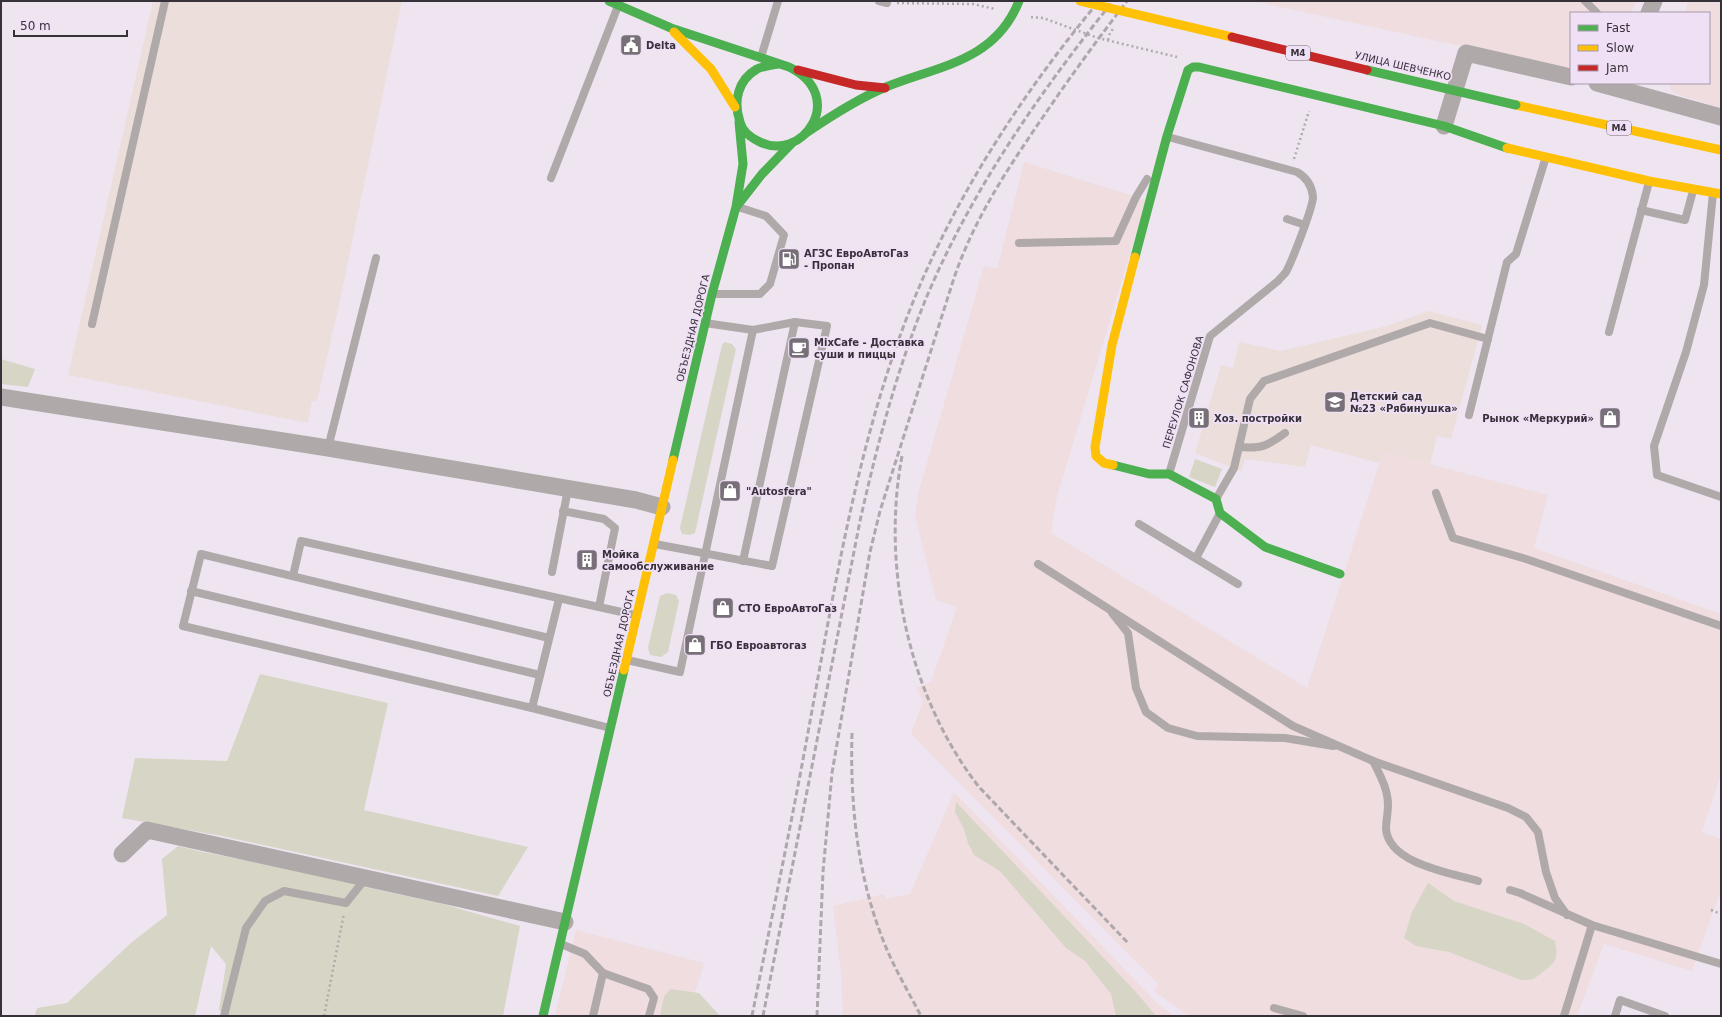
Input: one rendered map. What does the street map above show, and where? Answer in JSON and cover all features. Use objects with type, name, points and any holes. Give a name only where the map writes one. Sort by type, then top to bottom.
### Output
[{"type":"main road","points":[[609,1],[671,28],[778,64],[856,85],[885,88]]},
{"type":"main road","points":[[736,206],[762,174],[792,143],[832,116],[885,88],[957,62],[978,50],[1007,25],[1014,14],[1019,1]]},
{"type":"main road","name":"УЛИЦА ШЕВЧЕНКО","points":[[1080,1],[1516,105],[1721,150]]},
{"type":"main road","points":[[671,28],[711,69],[735,107],[739,122],[750,137],[761,143],[774,146],[792,143]]},
{"type":"main road","points":[[735,107],[739,87],[752,71],[765,65],[778,64]]},
{"type":"main road","points":[[1340,574],[1265,547],[1220,514],[1216,499],[1169,474],[1149,474],[1104,463],[1096,456],[1095,447],[1112,345],[1167,136],[1188,70],[1193,67],[1199,67],[1444,126],[1498,146],[1546,158],[1649,181],[1717,194]]},
{"type":"main road","points":[[798,70],[810,81],[815,92],[817,104],[814,120],[805,134]]},
{"type":"main road","name":"ОБЪЕЗДНАЯ ДОРОГА","points":[[543,1016],[705,323],[736,206],[743,164],[739,122]]},
{"type":"street","points":[[1649,12],[1654,1]]},
{"type":"street","points":[[1444,126],[1466,53],[1570,77]]},
{"type":"street","points":[[1608,84],[1618,85],[1721,117]]},
{"type":"street","points":[[1,397],[328,448],[636,500],[662,507]]},
{"type":"street","points":[[122,854],[147,830],[565,922]]},
{"type":"lane","points":[[92,324],[165,1]]},
{"type":"lane","points":[[761,58],[778,1]]},
{"type":"lane","points":[[879,1],[887,3]]},
{"type":"lane","points":[[1584,1],[1596,12]]},
{"type":"lane","points":[[551,178],[619,5]]},
{"type":"lane","name":"ПЕРЕУЛОК САФОНОВА","points":[[1167,136],[1290,170],[1302,175],[1312,189],[1313,198],[1286,272],[1278,281],[1210,336],[1169,474]]},
{"type":"lane","points":[[1019,243],[1116,241],[1136,197],[1162,157]]},
{"type":"lane","points":[[1469,415],[1507,262],[1516,254],[1546,158]]},
{"type":"lane","points":[[1609,332],[1649,181]]},
{"type":"lane","points":[[1641,210],[1685,220],[1693,189]]},
{"type":"lane","points":[[1717,194],[1711,200],[1704,285],[1686,352],[1654,446],[1657,475],[1721,497]]},
{"type":"lane","points":[[712,294],[760,294],[770,284],[784,235],[766,216],[736,206]]},
{"type":"lane","points":[[1287,219],[1304,225]]},
{"type":"lane","points":[[328,448],[376,258]]},
{"type":"lane","points":[[654,544],[705,555],[772,566],[827,326],[795,322],[753,330],[705,323]]},
{"type":"lane","points":[[744,561],[795,322]]},
{"type":"lane","points":[[1216,499],[1234,468],[1250,399],[1264,380],[1430,323],[1488,339]]},
{"type":"lane","points":[[627,660],[680,672],[753,330]]},
{"type":"lane","points":[[1239,447],[1254,448],[1269,444],[1285,433]]},
{"type":"lane","points":[[552,572],[568,489]]},
{"type":"lane","points":[[1436,493],[1453,538],[1526,559],[1721,626]]},
{"type":"lane","points":[[563,511],[604,519],[615,528],[599,607]]},
{"type":"lane","points":[[1196,558],[1220,514]]},
{"type":"lane","points":[[1139,524],[1238,584]]},
{"type":"lane","points":[[293,576],[301,541],[637,616]]},
{"type":"lane","points":[[550,638],[201,554],[183,626],[611,728]]},
{"type":"lane","points":[[1038,564],[1293,726],[1373,761],[1508,808],[1526,817],[1538,832],[1546,872],[1555,898],[1567,914]]},
{"type":"lane","points":[[192,591],[540,675]]},
{"type":"lane","points":[[532,708],[559,599]]},
{"type":"lane","points":[[1108,608],[1128,633],[1136,688],[1146,712],[1168,728],[1198,736],[1285,738],[1346,748]]},
{"type":"lane","points":[[1373,761],[1384,783],[1388,804],[1386,830],[1392,845],[1408,859],[1478,881]]},
{"type":"lane","points":[[224,1016],[246,928],[265,901],[284,891],[346,903],[366,878]]},
{"type":"lane","points":[[1510,890],[1592,925],[1721,964]]},
{"type":"lane","points":[[1564,1016],[1592,925]]},
{"type":"lane","points":[[560,944],[585,954],[603,973],[648,989],[654,998],[649,1016]]},
{"type":"lane","points":[[593,1016],[603,973]]},
{"type":"lane","points":[[1615,1016],[1620,1000],[1665,1016]]},
{"type":"lane","points":[[1274,1008],[1303,1016]]},
{"type":"path","points":[[1290,170],[1310,107]]},
{"type":"path","points":[[324,1016],[346,903]]},
{"type":"path","points":[[1711,910],[1721,914]]},
{"type":"shaded area","points":[[153,1],[402,1],[339,305],[317,401],[312,401],[308,423],[68,375]]},
{"type":"shaded area","points":[[1253,1],[1637,1],[1632,12],[1570,12],[1570,70]]},
{"type":"shaded area","points":[[1688,1],[1721,1],[1721,108],[1679,95],[1671,90],[1668,84],[1710,84],[1710,12],[1685,12]]},
{"type":"shaded area","points":[[1024,162],[1146,200],[1057,497],[1051,533],[1307,688],[1383,452],[1548,495],[1534,548],[1721,614],[1721,774],[1702,832],[1721,839],[1721,890],[1692,971],[1604,944],[1577,1016],[1189,1016],[1154,991],[1158,984],[911,734],[923,701],[916,688],[931,682],[957,607],[936,600],[915,516],[918,494],[984,266],[997,269]]},
{"type":"shaded area","name":"Детский сад №23 «Рябинушка»","points":[[1428,311],[1482,325],[1451,439],[1437,436],[1430,464],[1383,452],[1379,463],[1311,445],[1305,467],[1245,459],[1241,471],[1195,453],[1221,365],[1233,368],[1239,342],[1281,351],[1387,326]]},
{"type":"shaded area","points":[[724,342],[732,344],[736,349],[695,533],[690,535],[682,534],[680,528],[722,345]]},
{"type":"shaded area","points":[[1,359],[35,369],[28,387],[1,384]]},
{"type":"shaded area","points":[[1195,459],[1222,469],[1215,487],[1189,477]]},
{"type":"shaded area","points":[[667,593],[676,595],[679,601],[668,652],[661,657],[650,655],[648,648],[660,596]]},
{"type":"shaded area","points":[[260,674],[388,703],[364,810],[528,847],[498,896],[222,836],[122,818],[135,758],[227,761]]},
{"type":"shaded area","points":[[954,792],[1159,1005],[1174,1016],[843,1016],[841,974],[833,906],[884,894],[886,899],[910,894]]},
{"type":"shaded area","points":[[956,802],[1135,991],[1156,1016],[1116,1016],[1111,994],[1085,961],[1066,948],[1000,871],[974,855],[968,843],[964,829],[955,812]]},
{"type":"shaded area","points":[[178,846],[333,877],[365,887],[439,903],[520,926],[503,1016],[225,1016],[219,1010],[226,964],[211,946],[195,1016],[35,1016],[37,1008],[67,1003],[132,942],[167,915],[162,859]]},
{"type":"shaded area","points":[[1428,883],[1454,901],[1524,924],[1555,941],[1556,959],[1552,965],[1536,977],[1521,980],[1449,952],[1416,946],[1404,938],[1412,912]]},
{"type":"shaded area","points":[[576,930],[704,963],[688,1016],[555,1016]]},
{"type":"shaded area","points":[[670,989],[699,993],[720,1016],[660,1016],[664,997]]},
{"type":"railway","points":[[752,1016],[790,828],[830,609],[852,504],[879,399],[896,348],[915,297],[933,257],[973,180],[996,142],[1045,70],[1099,1]]},
{"type":"railway","points":[[763,1016],[860,521],[873,464],[906,351],[927,296],[945,256],[987,179],[1034,106],[1113,1]]},
{"type":"railway","points":[[817,1016],[823,872],[832,773],[870,552],[880,511],[954,278],[971,235],[993,194],[1017,155],[1053,102],[1127,1]]},
{"type":"railway","points":[[902,456],[896,499],[895,542],[899,586],[906,630],[918,672],[934,713],[955,752],[979,787],[1128,943]]},
{"type":"railway","points":[[852,733],[852,786],[854,812],[861,864],[867,890],[874,915],[887,950],[921,1016]]},
{"type":"traffic: fast","points":[[609,1],[671,28],[789,67],[807,79],[816,94],[817,109],[812,124],[803,136],[790,144],[774,146],[758,141],[744,130],[738,114],[737,99],[741,85],[745,79],[759,68],[778,64]]},
{"type":"traffic: fast","points":[[806,133],[844,108],[875,92],[944,67],[963,59],[980,49],[995,37],[1008,21],[1019,1]]},
{"type":"traffic: fast","points":[[1135,257],[1167,136],[1188,70],[1193,67],[1199,67],[1444,126],[1507,148]]},
{"type":"traffic: fast","points":[[1367,70],[1516,105]]},
{"type":"traffic: fast","points":[[673,460],[712,294],[736,207],[743,164],[739,122]]},
{"type":"traffic: fast","points":[[737,206],[762,174],[792,143]]},
{"type":"traffic: fast","points":[[1113,465],[1149,474],[1169,474],[1216,499],[1220,513],[1265,547],[1340,574]]},
{"type":"traffic: fast","points":[[543,1016],[624,670]]},
{"type":"traffic: slow","points":[[1080,1],[1232,37]]},
{"type":"traffic: slow","points":[[674,32],[711,69],[735,107]]},
{"type":"traffic: slow","points":[[1516,105],[1721,150]]},
{"type":"traffic: slow","points":[[1507,148],[1649,181],[1721,194]]},
{"type":"traffic: slow","points":[[1113,465],[1104,463],[1096,456],[1095,447],[1112,345],[1135,257]]},
{"type":"traffic: slow","points":[[624,670],[673,460]]},
{"type":"traffic: jam","points":[[1232,37],[1367,70]]},
{"type":"traffic: jam","points":[[798,70],[856,85],[885,88]]},
{"type":"place","name":"Delta","points":[[631,45]]},
{"type":"place","name":"АГЗС ЕвроАвтоГаз - Пропан","points":[[789,259]]},
{"type":"place","name":"MixCafe - Доставка суши и пиццы","points":[[799,348]]},
{"type":"place","name":"Детский сад №23 «Рябинушка»","points":[[1335,402]]},
{"type":"place","name":"Хоз. постройки","points":[[1199,418]]},
{"type":"place","name":"Рынок «Меркурий»","points":[[1610,418]]},
{"type":"place","name":"\"Autosfera\"","points":[[730,491]]},
{"type":"place","name":"Мойка самообслуживание","points":[[587,560]]},
{"type":"place","name":"СТО ЕвроАвтоГаз","points":[[723,608]]},
{"type":"place","name":"ГБО Евроавтогаз","points":[[695,645]]}]
